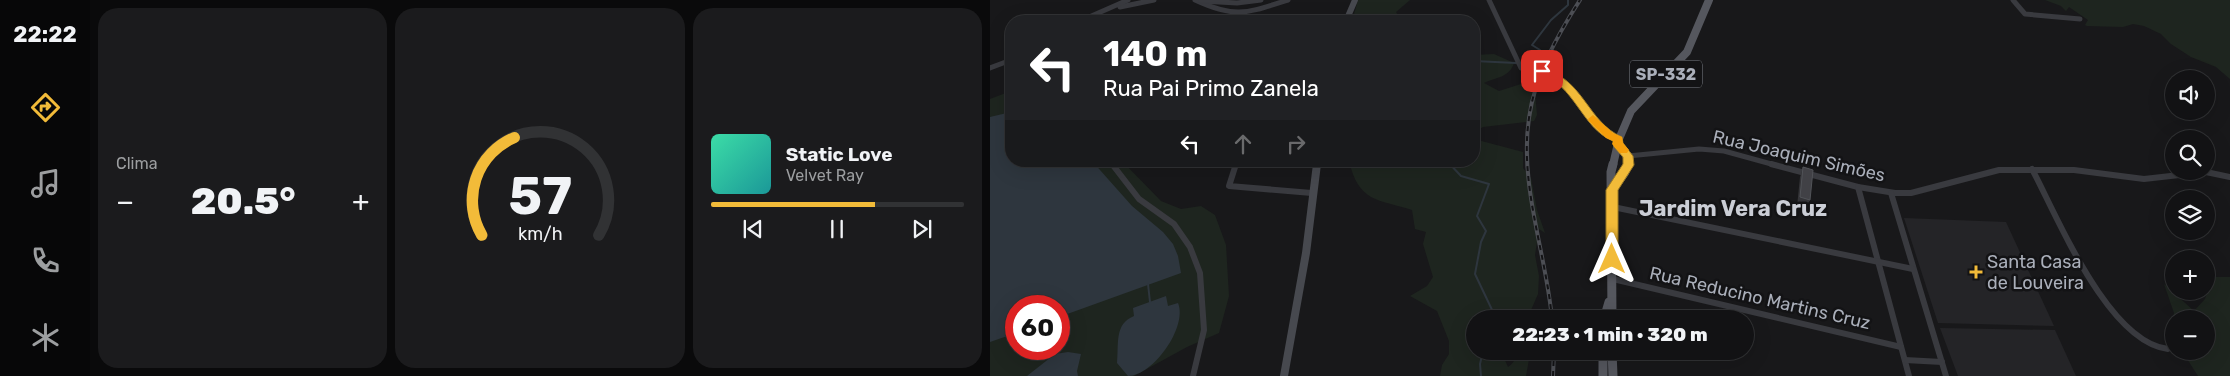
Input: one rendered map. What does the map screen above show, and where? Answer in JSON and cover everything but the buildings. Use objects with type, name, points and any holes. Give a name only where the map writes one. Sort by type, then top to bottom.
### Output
[{"type":"main road","name":"SP-332","points":[[1607,310],[1613,279],[1611,172],[1618,142],[1631,111],[1687,52],[1709,0]]},
{"type":"main road","points":[[1612,190],[1629,165],[1628,156],[1618,142]]},
{"type":"main road","points":[[1614,158],[1628,156]]},
{"type":"main road","points":[[1611,172],[1624,174]]},
{"type":"main road","name":"SP-332","points":[[1610,299],[1611,310]]},
{"type":"main road","points":[[1603,360],[1604,376]]},
{"type":"main road","points":[[1612,360],[1613,376]]},
{"type":"street","points":[[1094,15],[1128,0]]},
{"type":"street","points":[[1108,9],[1154,0]]},
{"type":"street","points":[[1195,0],[1237,2],[1261,0]]},
{"type":"street","points":[[1195,0],[1219,12],[1232,15],[1248,13],[1288,0]]},
{"type":"street","points":[[1348,15],[1355,0]]},
{"type":"street","points":[[1490,0],[1523,69],[1542,71],[1555,75],[1563,81],[1601,128],[1618,142]]},
{"type":"street","points":[[2013,0],[2025,14],[2080,19]]},
{"type":"street","points":[[990,68],[1005,62]]},
{"type":"street","name":"Rua Joaquim Simões","points":[[1628,156],[1693,149],[1724,151],[1858,187],[1890,193],[1911,193],[1999,170],[2074,170],[2144,179],[2206,172],[2230,177]]},
{"type":"street","points":[[1115,167],[1139,199],[1174,224],[1190,247],[1200,272],[1204,330],[1193,376]]},
{"type":"street","points":[[1235,167],[1228,183],[1229,186],[1312,193]]},
{"type":"street","points":[[1284,376],[1306,253],[1312,193],[1317,167]]},
{"type":"street","points":[[2032,169],[2106,302],[2137,338],[2150,345],[2165,348]]},
{"type":"street","points":[[1858,187],[1909,376]]},
{"type":"street","points":[[1890,193],[1946,376]]},
{"type":"street","points":[[1613,207],[1914,270]]},
{"type":"street","name":"Rua Reducino Martins Cruz","points":[[1613,279],[1901,347]]},
{"type":"street","points":[[1905,360],[1942,362]]},
{"type":"shaded area","points":[[1358,0],[1410,0],[1396,12],[1398,15],[1354,15]]},
{"type":"shaded area","points":[[2045,0],[2230,0],[2230,79],[2216,67],[2191,57],[2171,44],[2161,34],[2144,26],[2133,24],[2123,27],[2087,26],[2085,25],[2088,20],[2069,7],[2066,11],[2061,6]]},
{"type":"shaded area","points":[[1494,54],[1514,63],[1509,72],[1484,83],[1499,91],[1521,84],[1535,92],[1537,115],[1534,121],[1480,129],[1480,55]]},
{"type":"shaded area","points":[[1005,93],[1005,167],[1128,167],[1161,201],[1181,209],[1201,206],[1215,215],[1226,245],[1229,296],[1219,333],[1187,347],[1134,376],[990,376],[990,99]]},
{"type":"shaded area","points":[[1005,113],[1005,167],[1097,167],[1132,206],[1163,232],[1173,244],[1178,256],[1181,273],[1070,313],[1070,295],[1005,295],[1005,337],[990,342],[990,117]]},
{"type":"shaded area","points":[[1480,141],[1523,152],[1523,168],[1531,178],[1537,210],[1545,233],[1539,229],[1535,255],[1539,276],[1538,294],[1531,310],[1466,310],[1466,360],[1505,360],[1508,367],[1515,360],[1529,360],[1526,376],[1440,376],[1442,365],[1449,354],[1449,341],[1437,311],[1410,296],[1427,286],[1433,277],[1423,244],[1426,232],[1415,229],[1412,210],[1371,197],[1358,185],[1351,167],[1480,167]]},
{"type":"shaded area","name":"Santa Casa de Louveira","points":[[1904,218],[2006,222],[2054,326],[1938,323]]},
{"type":"shaded area","points":[[2215,277],[2230,277],[2230,376],[2198,376],[2188,360],[2215,360],[2215,310],[2195,310],[2204,300],[2215,300]]},
{"type":"shaded area","points":[[1166,296],[1168,306],[1178,303],[1180,313],[1173,337],[1148,368],[1138,374],[1128,376],[1117,363],[1120,329],[1123,324],[1134,316],[1133,308]]},
{"type":"shaded area","points":[[2170,300],[2182,300],[2193,310],[2173,310]]},
{"type":"shaded area","points":[[1940,328],[2055,330],[2076,376],[1958,376]]},
{"type":"shaded area","points":[[1070,352],[1081,354],[1077,371],[1078,376],[1027,376],[1047,360],[1070,360]]},
{"type":"waterway","points":[[1521,63],[1527,63],[1539,57],[1540,50],[1532,45],[1551,20],[1568,5],[1568,0]]},
{"type":"waterway","points":[[1480,61],[1516,63]]},
{"type":"waterway","points":[[1453,167],[1461,176],[1489,184],[1477,216],[1486,231],[1481,242],[1475,274],[1492,310]]},
{"type":"waterway","points":[[1148,284],[1150,302]]},
{"type":"waterway","points":[[1481,360],[1481,376]]},
{"type":"railway","points":[[1551,310],[1530,194],[1527,143],[1529,118],[1536,86],[1548,56],[1580,0]]},
{"type":"railway","points":[[1553,376],[1554,360]]},
{"type":"slow traffic","points":[[1593,119],[1609,136],[1619,140],[1618,144],[1624,150]]},
{"type":"place","name":"Santa Casa de Louveira","points":[[1976,272]]},
{"type":"district","name":"Jardim Vera Cruz","points":[[1733,208]]},
{"type":"route","points":[[1542,71],[1555,75],[1563,81],[1601,128],[1609,136],[1619,140],[1618,144],[1628,156],[1629,165],[1612,190],[1612,259]]}]
